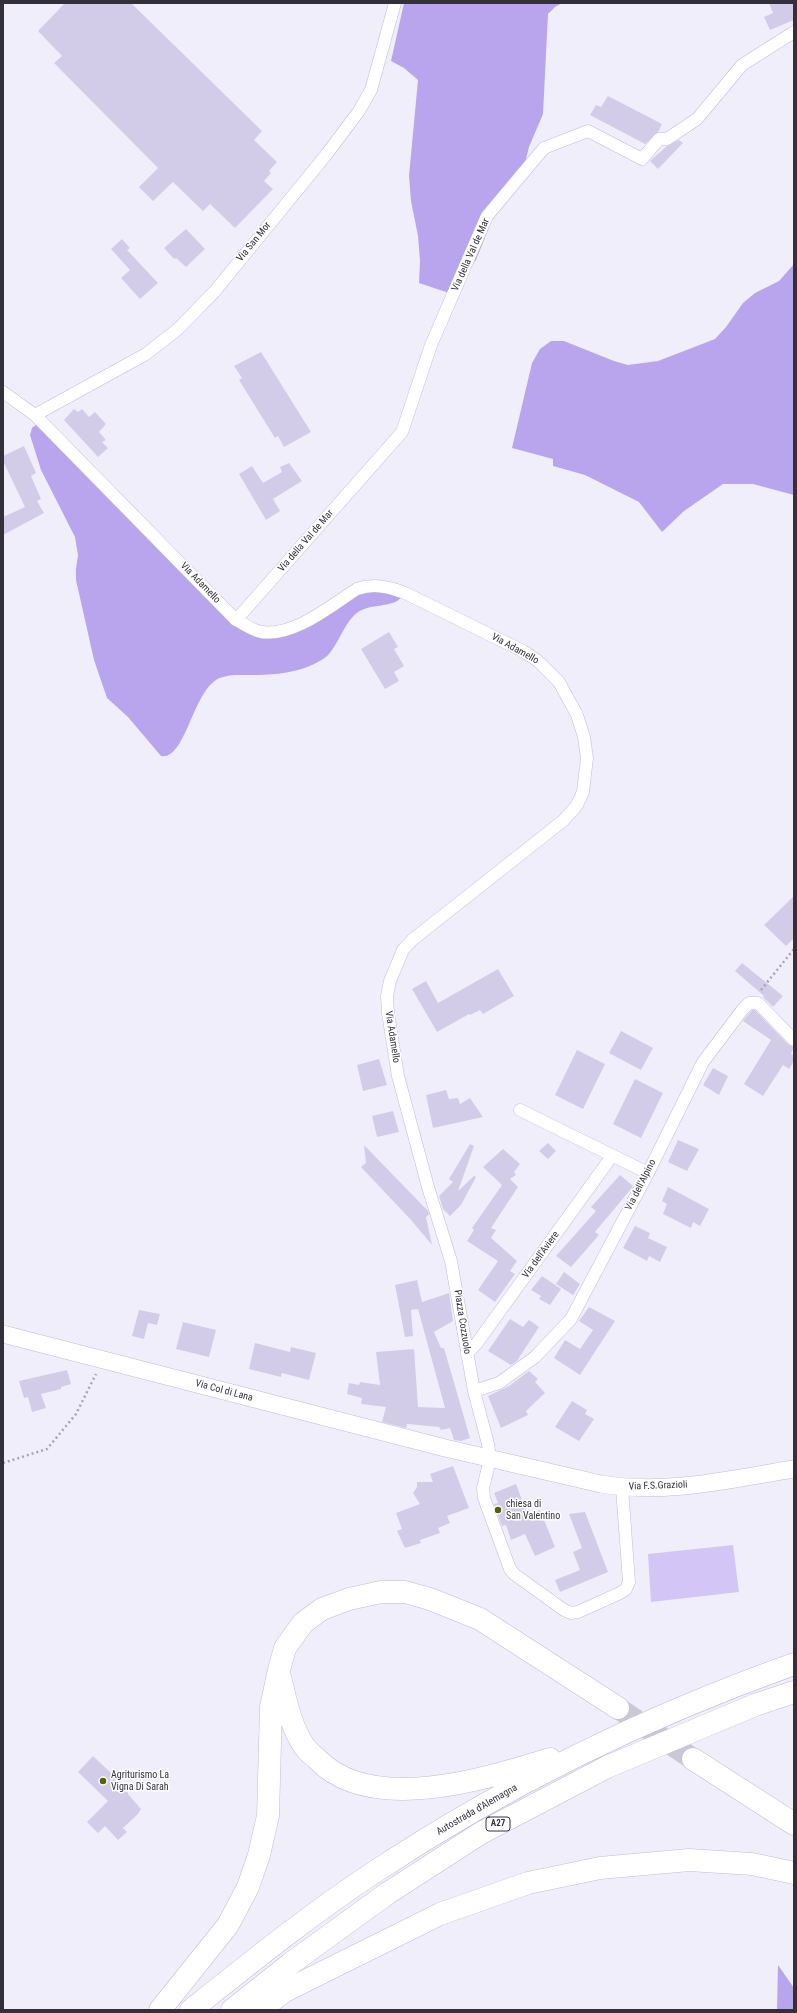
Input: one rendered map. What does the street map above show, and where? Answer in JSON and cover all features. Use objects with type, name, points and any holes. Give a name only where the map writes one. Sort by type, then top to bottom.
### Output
[{"type":"highway","name":"A27","points":[[160,2010],[228,1925],[248,1887],[257,1862],[268,1816],[271,1707],[279,1670],[285,1648],[303,1623],[322,1609],[349,1598],[381,1592],[405,1592],[430,1599],[480,1619],[618,1708]]},
{"type":"highway","name":"Autostrada d'Alemagna","points":[[191,2010],[275,1942],[376,1871],[472,1812],[596,1745],[745,1682],[794,1664]]},
{"type":"highway","name":"A27","points":[[279,1670],[289,1715],[304,1747],[324,1767],[346,1779],[361,1784],[384,1788],[409,1788],[436,1787],[463,1783],[504,1773],[596,1745]]},
{"type":"highway","name":"A27","points":[[232,2010],[290,1964],[388,1893],[481,1833],[607,1766],[755,1705],[794,1692]]},
{"type":"highway","points":[[694,1759],[794,1824]]},
{"type":"highway","points":[[260,2010],[283,1992],[440,1914],[528,1883],[600,1868],[689,1860],[752,1864],[794,1873]]},
{"type":"main road","name":"Via Col di Lana","points":[[3,1334],[490,1459]]},
{"type":"main road","name":"Via F.S.Grazioli","points":[[490,1459],[622,1488],[677,1487],[794,1469]]},
{"type":"street","name":"Via San Mor","points":[[35,414],[146,354],[178,329],[215,290],[326,156],[359,111],[371,90],[395,3]]},
{"type":"street","name":"Via della Val de Mar","points":[[236,620],[402,432],[431,345],[487,216],[544,148],[588,131],[642,159],[659,139],[667,139],[697,119],[742,65],[794,32]]},
{"type":"street","name":"Via Adamello","points":[[3,392],[35,414],[236,620],[260,632],[280,632],[302,623],[357,589],[368,585],[389,588],[405,593],[523,651],[538,660],[566,693],[582,730],[587,758],[586,777],[577,805],[564,820],[412,940],[403,950],[390,981],[387,996],[388,1012],[398,1076],[428,1187]]},
{"type":"street","points":[[752,1002],[758,1003],[794,1040]]},
{"type":"street","name":"Via dell'Alpino","points":[[474,1390],[499,1383],[535,1357],[571,1319],[648,1173],[703,1062],[742,1009],[752,1002]]},
{"type":"street","points":[[520,1110],[648,1173]]},
{"type":"street","name":"Via dell'Aviere","points":[[467,1354],[477,1343],[612,1156]]},
{"type":"street","name":"Piazza Cozzuolo","points":[[428,1187],[451,1261],[474,1390],[488,1444],[490,1459]]},
{"type":"street","points":[[490,1459],[483,1488],[484,1498],[507,1563],[514,1574],[570,1613],[578,1612],[620,1593],[626,1588],[629,1582],[622,1488]]},
{"type":"path","points":[[752,1002],[794,949]]},
{"type":"path","points":[[3,1463],[47,1449],[76,1414],[103,1359]]},
{"type":"shaded area","points":[[404,3],[562,3],[548,14],[543,114],[529,147],[523,171],[504,205],[492,220],[476,260],[449,293],[419,283],[420,261],[418,236],[411,201],[409,176],[418,80],[404,68],[391,61]]},
{"type":"shaded area","points":[[794,264],[794,495],[753,484],[723,484],[684,511],[662,532],[639,502],[585,475],[553,466],[553,459],[512,448],[532,363],[540,349],[551,341],[564,341],[628,365],[658,361],[715,339],[726,327],[743,303],[755,293],[779,281]]},
{"type":"shaded area","points":[[43,419],[250,627],[281,634],[356,592],[389,589],[401,597],[393,603],[368,608],[357,613],[348,623],[328,655],[315,664],[288,672],[231,675],[220,678],[211,684],[203,695],[184,736],[177,747],[170,754],[161,756],[128,717],[107,698],[94,660],[76,580],[78,555],[75,537],[41,470],[30,435],[32,428]]},
{"type":"shaded area","points":[[733,1545],[739,1592],[651,1602],[648,1554]]},
{"type":"shaded area","points":[[778,1965],[794,1988],[794,2010],[777,2010]]},
{"type":"building","points":[[65,3],[131,3],[262,131],[254,140],[277,162],[269,171],[271,173],[264,181],[273,189],[235,228],[210,204],[203,211],[173,182],[153,201],[139,187],[158,168],[54,63],[62,56],[38,31]]},
{"type":"building","points":[[769,3],[794,3],[794,20],[770,30],[764,17],[773,13]]},
{"type":"building","points":[[608,96],[662,124],[658,132],[645,144],[590,115],[596,105],[601,107]]},
{"type":"building","points":[[679,140],[683,143],[658,169],[650,161],[667,146]]},
{"type":"building","points":[[186,229],[205,249],[186,267],[176,258],[174,259],[164,248]]},
{"type":"building","points":[[122,239],[130,248],[127,250],[158,283],[140,299],[121,278],[130,270],[111,249]]},
{"type":"building","points":[[261,352],[311,432],[284,447],[278,436],[275,438],[239,380],[242,378],[234,366]]},
{"type":"building","points":[[74,409],[78,412],[82,409],[89,417],[95,412],[106,424],[99,432],[106,440],[102,442],[108,448],[98,457],[64,420]]},
{"type":"building","points":[[24,446],[36,473],[31,476],[41,499],[37,501],[44,513],[3,535],[3,517],[25,507],[3,461],[3,456]]},
{"type":"building","points":[[289,463],[302,481],[273,499],[280,511],[266,520],[239,474],[252,466],[263,483],[282,472],[280,467]]},
{"type":"building","points":[[389,632],[398,647],[394,649],[404,666],[394,672],[399,681],[385,689],[361,649]]},
{"type":"building","points":[[794,896],[794,938],[786,946],[764,925]]},
{"type":"building","points":[[742,963],[783,996],[773,1007],[763,997],[764,996],[735,971]]},
{"type":"building","points":[[498,969],[514,996],[483,1014],[480,1010],[470,1015],[469,1014],[437,1032],[412,989],[426,981],[438,1003]]},
{"type":"building","points":[[752,1010],[755,1010],[789,1045],[794,1047],[791,1054],[794,1056],[794,1061],[789,1069],[783,1065],[763,1096],[744,1084],[771,1040],[743,1021]]},
{"type":"building","points":[[621,1031],[653,1048],[641,1070],[609,1053]]},
{"type":"building","points":[[577,1050],[605,1064],[583,1109],[555,1095]]},
{"type":"building","points":[[379,1059],[387,1085],[363,1091],[357,1065]]},
{"type":"building","points":[[713,1068],[728,1076],[719,1095],[703,1085]]},
{"type":"building","points":[[635,1079],[663,1093],[641,1138],[613,1124]]},
{"type":"building","points":[[446,1090],[449,1099],[458,1098],[460,1104],[470,1098],[483,1117],[433,1128],[426,1095]]},
{"type":"building","points":[[393,1111],[399,1132],[377,1137],[372,1116]]},
{"type":"building","points":[[678,1140],[699,1149],[687,1171],[668,1162]]},
{"type":"building","points":[[548,1143],[556,1151],[548,1159],[539,1151]]},
{"type":"building","points":[[470,1144],[474,1146],[458,1191],[474,1176],[476,1177],[461,1205],[450,1216],[443,1209],[439,1196],[453,1182],[449,1179]]},
{"type":"building","points":[[364,1145],[428,1211],[429,1214],[426,1217],[432,1245],[411,1220],[361,1167],[366,1163]]},
{"type":"building","points":[[503,1149],[520,1164],[514,1172],[516,1175],[510,1179],[518,1187],[491,1228],[496,1230],[491,1238],[517,1261],[510,1271],[515,1274],[495,1302],[478,1290],[498,1261],[467,1241],[474,1230],[472,1228],[502,1185],[483,1167]]},
{"type":"building","points":[[620,1175],[633,1186],[595,1232],[599,1235],[571,1267],[556,1256],[596,1211],[591,1207]]},
{"type":"building","points":[[668,1187],[709,1209],[700,1226],[693,1222],[691,1228],[663,1214],[667,1204],[662,1201]]},
{"type":"building","points":[[635,1226],[650,1233],[648,1238],[667,1247],[660,1262],[649,1256],[647,1261],[623,1248]]},
{"type":"building","points":[[564,1272],[580,1284],[573,1295],[556,1284]]},
{"type":"building","points":[[542,1276],[561,1289],[550,1305],[539,1299],[541,1296],[531,1290]]},
{"type":"building","points":[[417,1280],[422,1302],[449,1293],[453,1321],[434,1332],[441,1348],[444,1348],[470,1438],[461,1441],[454,1440],[450,1428],[441,1430],[439,1427],[407,1424],[406,1428],[382,1422],[386,1407],[361,1404],[362,1398],[347,1394],[349,1383],[359,1385],[360,1382],[380,1385],[376,1352],[414,1349],[418,1407],[445,1408],[418,1309],[411,1310],[413,1336],[405,1337],[395,1285]]},
{"type":"building","points":[[589,1307],[615,1321],[580,1375],[554,1358],[565,1340],[580,1349],[593,1330],[579,1321]]},
{"type":"building","points":[[139,1310],[160,1314],[157,1325],[148,1323],[144,1339],[132,1336]]},
{"type":"building","points":[[510,1319],[523,1327],[529,1320],[539,1327],[517,1361],[511,1365],[488,1351]]},
{"type":"building","points":[[183,1322],[216,1330],[209,1357],[176,1349]]},
{"type":"building","points":[[255,1343],[290,1352],[291,1347],[316,1353],[309,1380],[282,1373],[281,1377],[249,1369]]},
{"type":"building","points":[[67,1370],[71,1384],[61,1387],[61,1389],[41,1394],[46,1408],[32,1412],[28,1397],[24,1398],[19,1381]]},
{"type":"building","points":[[529,1371],[538,1379],[535,1382],[545,1393],[526,1411],[528,1415],[501,1428],[488,1396],[509,1386]]},
{"type":"building","points":[[572,1401],[587,1410],[585,1414],[594,1419],[579,1441],[555,1427]]},
{"type":"building","points":[[453,1466],[469,1508],[447,1516],[450,1523],[438,1528],[440,1533],[420,1540],[421,1543],[405,1548],[397,1531],[402,1529],[396,1513],[420,1504],[413,1493],[417,1487],[417,1482],[433,1482],[430,1474]]},
{"type":"building","points":[[516,1484],[528,1516],[540,1510],[555,1547],[535,1556],[525,1534],[511,1540],[506,1525],[502,1526],[494,1504],[498,1503],[494,1493]]},
{"type":"building","points":[[585,1512],[608,1572],[560,1592],[555,1580],[580,1570],[573,1552],[582,1548],[569,1514]]},
{"type":"building","name":"Agriturismo La Vigna Di Sarah","points":[[93,1756],[128,1789],[128,1794],[141,1809],[138,1814],[123,1828],[127,1832],[118,1840],[105,1826],[98,1833],[87,1822],[108,1801],[78,1772]]},
{"type":"tunnel","points":[[618,1708],[693,1759]]},
{"type":"place","name":"chiesa di San Valentino","points":[[498,1510]]},
{"type":"place","name":"Agriturismo La Vigna Di Sarah","points":[[103,1781]]}]
